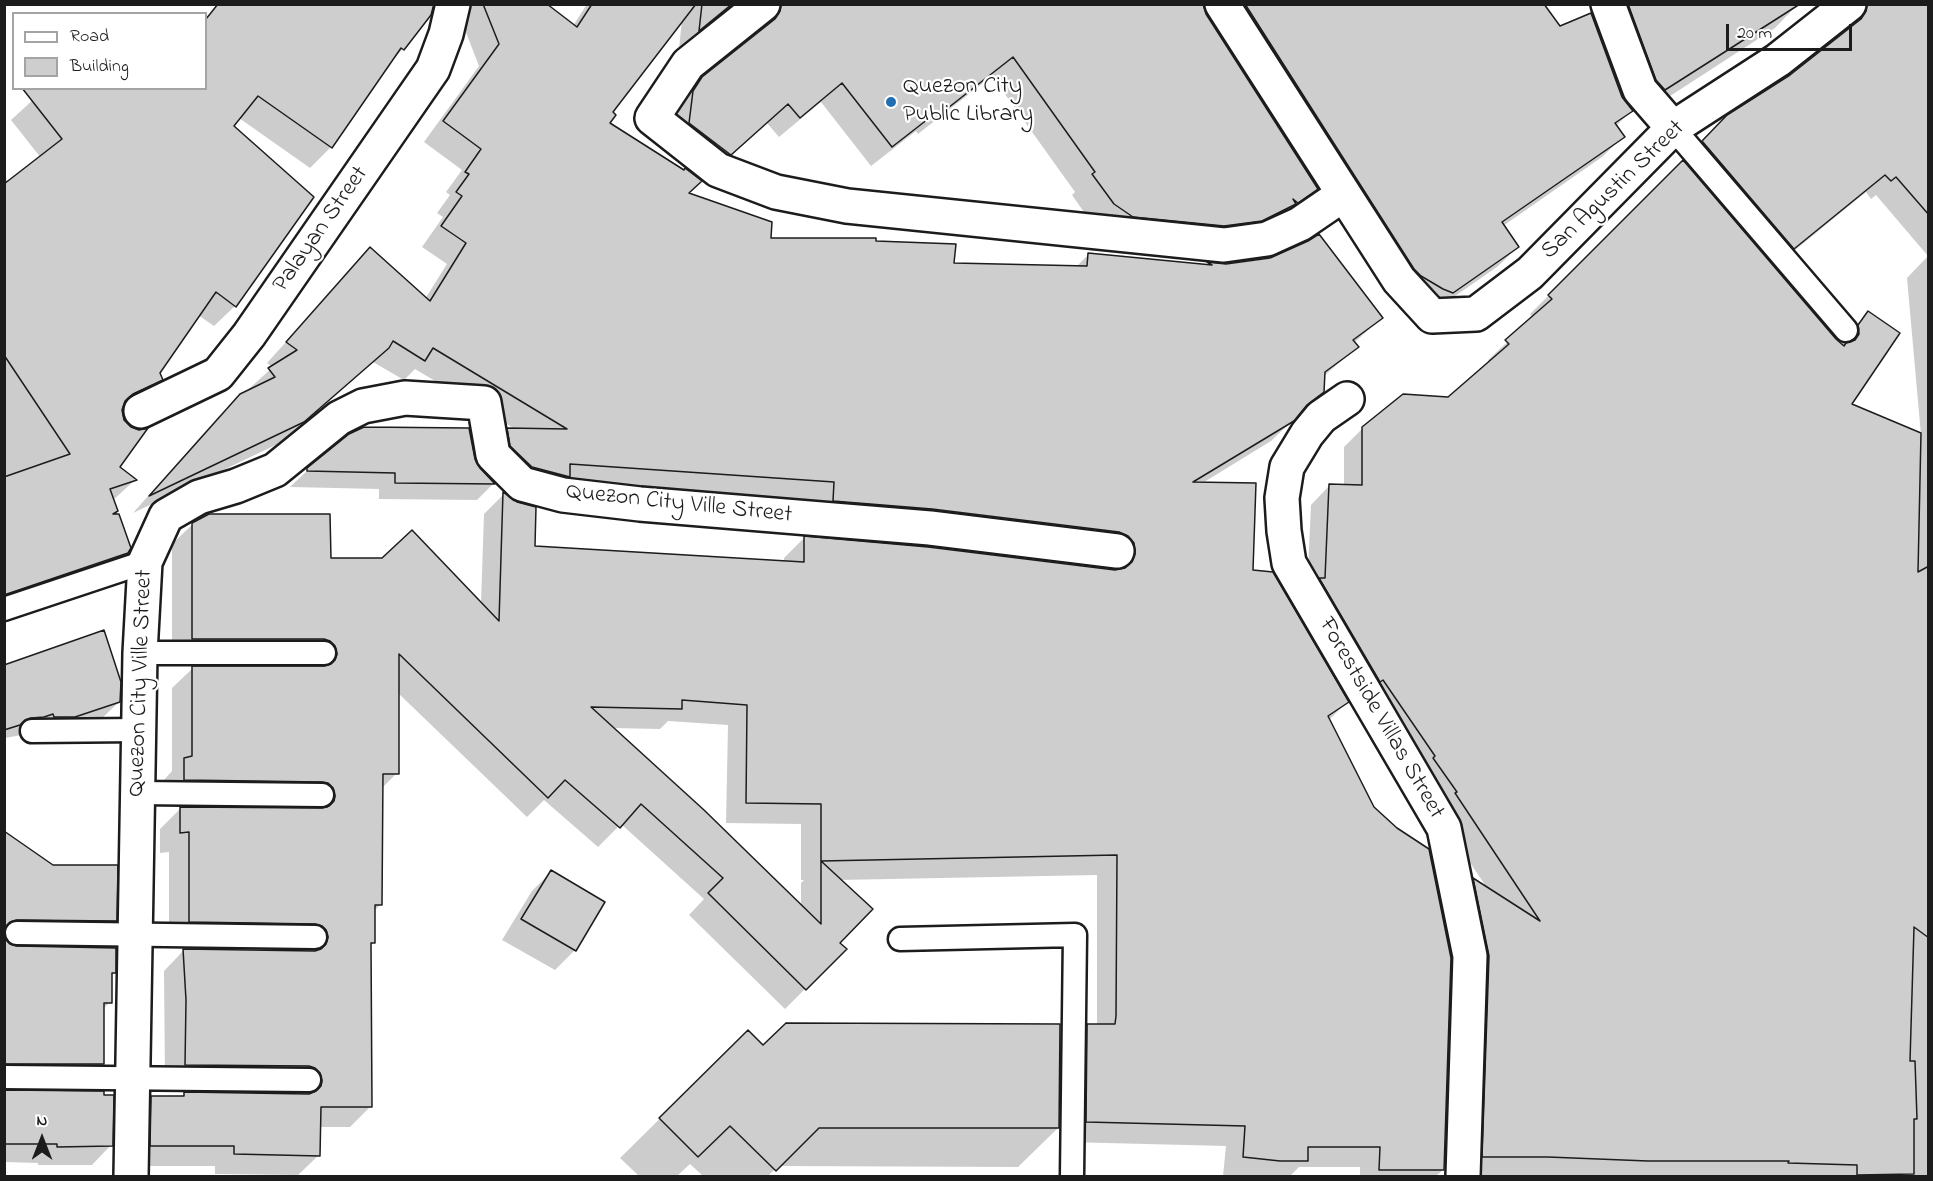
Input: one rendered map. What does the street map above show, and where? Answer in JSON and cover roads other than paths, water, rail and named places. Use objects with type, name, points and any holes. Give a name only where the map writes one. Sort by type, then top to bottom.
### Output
[{"type":"street","name":"Palayan Street","points":[[141,411],[218,374],[249,334],[433,69],[446,34],[453,4]]},
{"type":"street","points":[[763,4],[688,64],[652,118],[718,170],[776,192],[847,207],[1224,245],[1267,239],[1300,224],[1344,194],[1222,4]]},
{"type":"street","points":[[1608,4],[1640,90],[1673,128]]},
{"type":"street","name":"San Agustin Street","points":[[1344,194],[1399,280],[1432,316],[1476,314],[1530,273],[1673,128],[1778,60],[1849,4]]},
{"type":"street","name":"Quezon City Ville Street","points":[[130,1176],[140,653],[145,562],[166,516],[199,497],[275,470],[339,418],[363,406],[405,398],[484,403],[492,455],[522,483],[563,495],[640,504],[930,528],[1117,551]]},
{"type":"street","name":"Forestside Villas Street","points":[[1347,399],[1321,417],[1307,434],[1287,467],[1282,498],[1284,531],[1289,562],[1444,828],[1470,956],[1462,1176]]},
{"type":"lane","points":[[1673,128],[1846,330]]},
{"type":"lane","points":[[4,609],[145,562]]},
{"type":"lane","points":[[140,653],[324,653]]},
{"type":"lane","points":[[32,731],[139,730]]},
{"type":"lane","points":[[138,793],[322,795]]},
{"type":"lane","points":[[17,933],[315,938]]},
{"type":"lane","points":[[900,939],[1076,935],[1072,1176]]},
{"type":"lane","points":[[4,1077],[309,1080]]},
{"type":"place","name":"Quezon City Public Library","points":[[891,102]]}]
